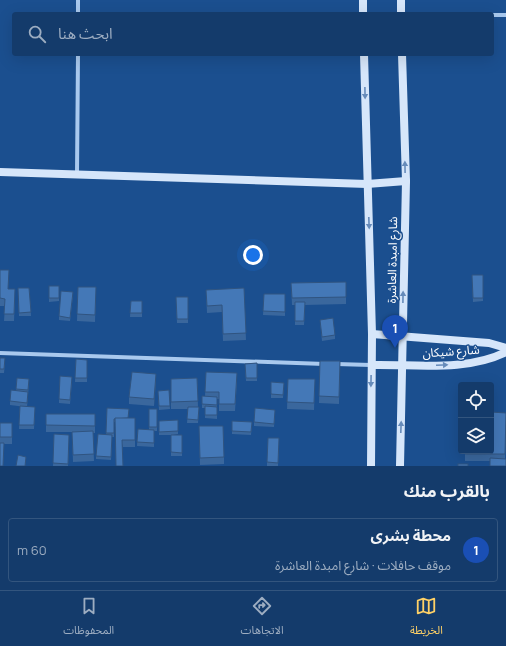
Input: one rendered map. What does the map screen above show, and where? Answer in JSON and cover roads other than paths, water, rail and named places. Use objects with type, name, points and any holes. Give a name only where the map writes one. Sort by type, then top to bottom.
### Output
[{"type":"main road","points":[[363,0],[363,12]]},
{"type":"main road","points":[[401,0],[401,12]]},
{"type":"main road","name":"شارع امبدة العاشرة","points":[[364,56],[372,334],[371,466]]},
{"type":"main road","name":"شارع امبدة العاشرة","points":[[400,466],[406,182],[402,56]]},
{"type":"main road","points":[[0,172],[367,184],[406,182]]},
{"type":"main road","name":"شارع شيكان","points":[[372,334],[402,335],[489,343],[506,348]]},
{"type":"main road","name":"شارع شيكان","points":[[372,365],[464,364],[490,360],[506,352]]},
{"type":"street","points":[[78,0],[78,12]]},
{"type":"street","points":[[494,15],[506,15]]},
{"type":"street","points":[[77,174],[78,56]]},
{"type":"street","points":[[0,353],[372,365]]},
{"type":"place","name":"محطة بشرى","points":[[395,348]]}]
